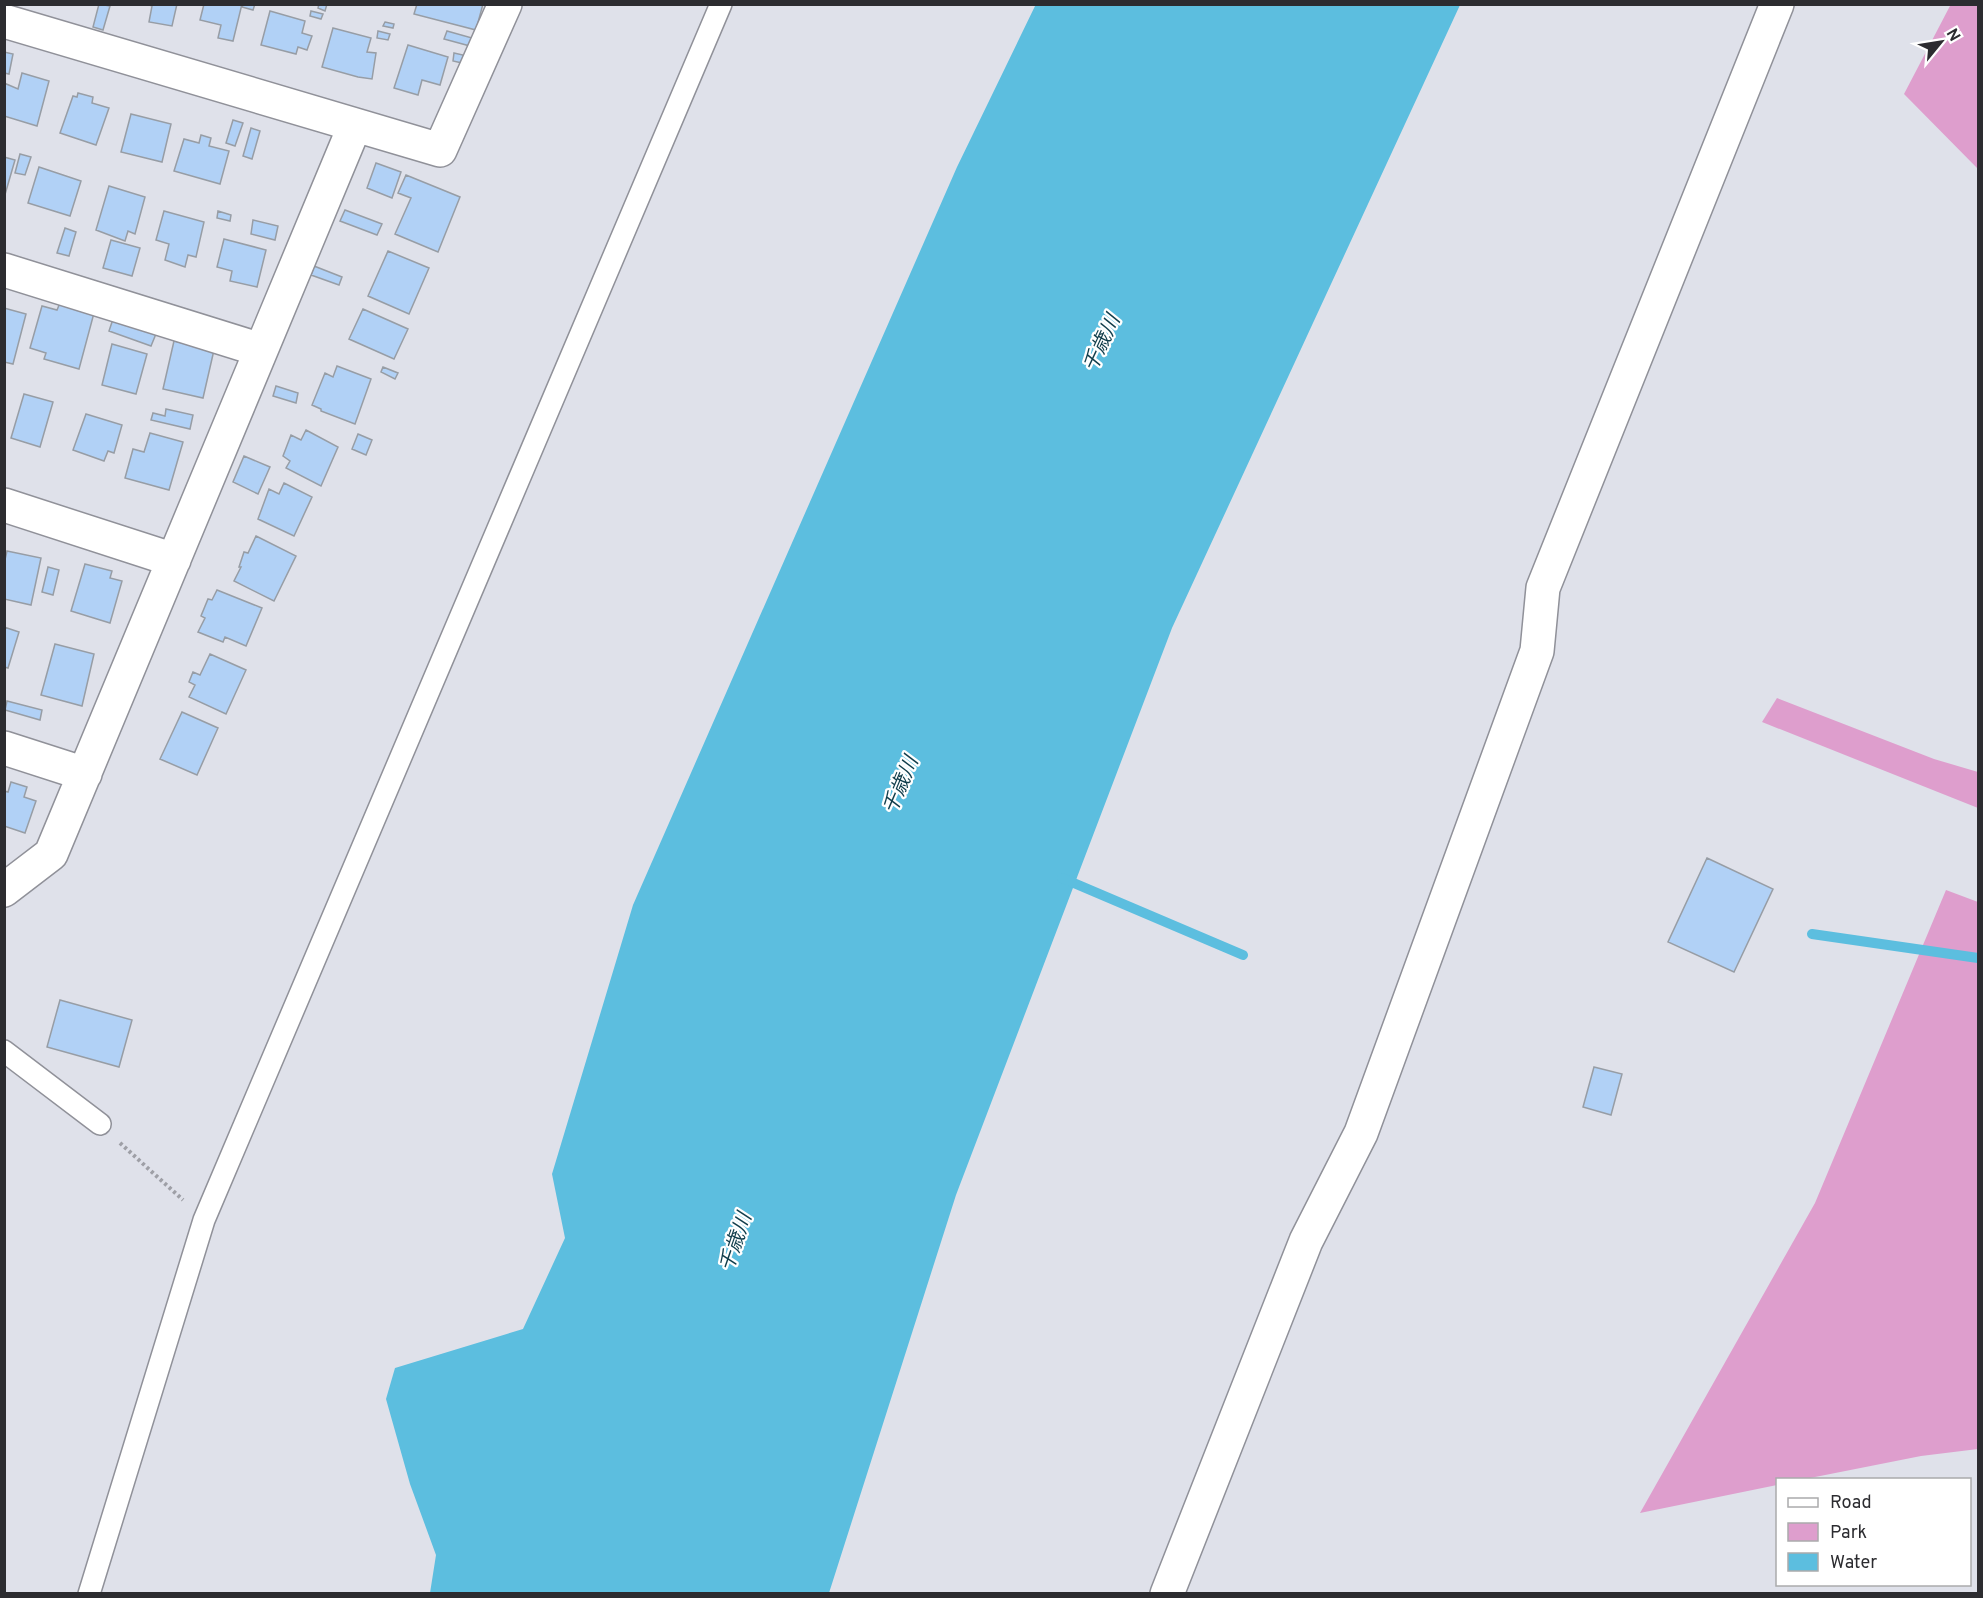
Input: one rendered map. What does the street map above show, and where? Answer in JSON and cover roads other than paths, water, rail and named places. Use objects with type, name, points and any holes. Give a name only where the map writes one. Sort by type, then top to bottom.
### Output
[{"type":"street","points":[[4,21],[440,150],[505,4]]},
{"type":"street","points":[[1167,1593],[1306,1241],[1360,1133],[1537,651],[1543,588],[1777,4]]},
{"type":"street","points":[[4,890],[51,854],[355,125]]},
{"type":"street","points":[[4,270],[261,350]]},
{"type":"street","points":[[4,505],[174,560]]},
{"type":"street","points":[[4,748],[85,774]]},
{"type":"lane","points":[[89,1593],[204,1220],[721,4]]},
{"type":"lane","points":[[4,1051],[100,1124]]},
{"type":"water","name":"千歳川","points":[[1036,4],[1460,5],[1172,628],[956,1195],[829,1593],[430,1593],[436,1555],[410,1484],[386,1399],[395,1368],[523,1329],[565,1238],[552,1174],[633,905],[957,167]]},
{"type":"waterway","points":[[1062,878],[1243,955]]},
{"type":"waterway","points":[[1812,934],[1978,958]]}]
